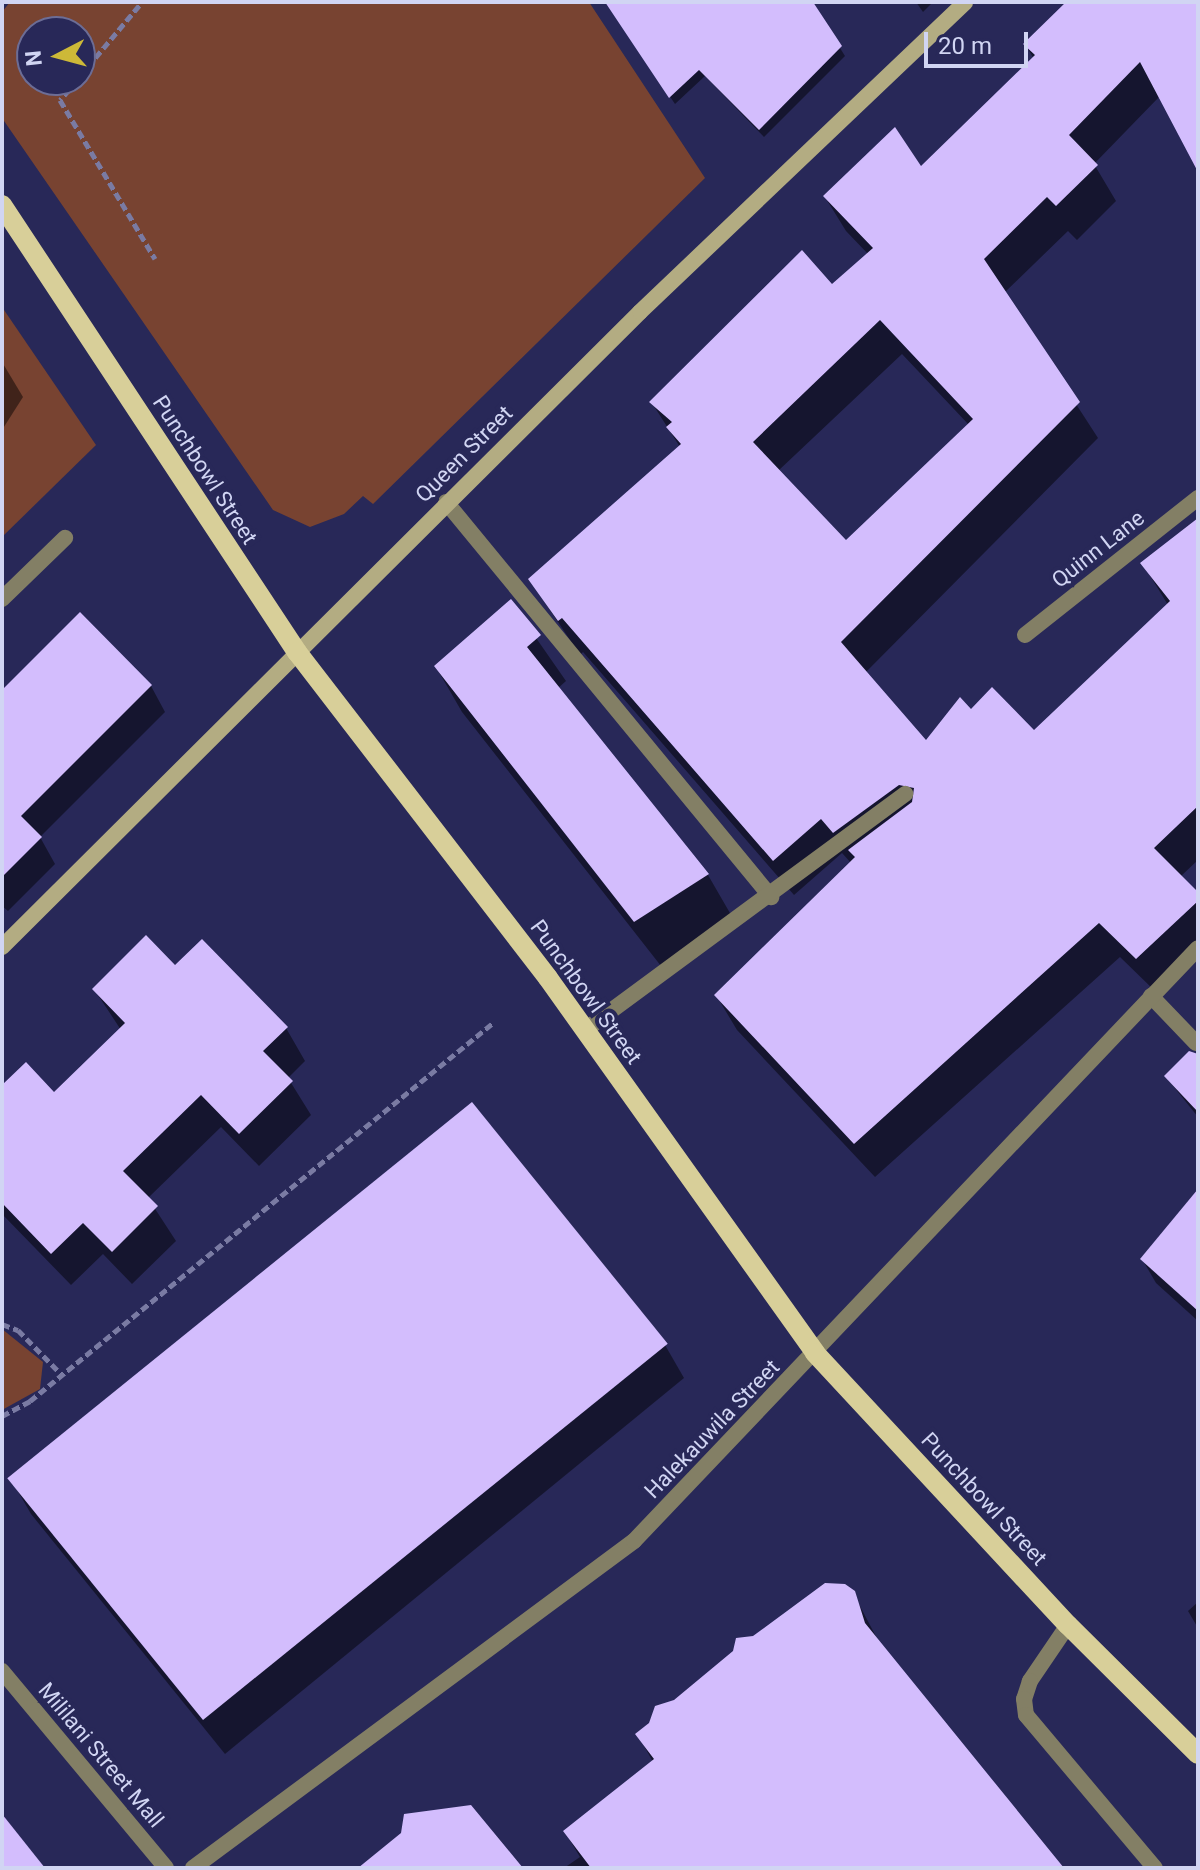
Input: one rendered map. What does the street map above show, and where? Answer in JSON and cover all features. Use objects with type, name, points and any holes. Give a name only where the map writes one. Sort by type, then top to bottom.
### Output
[{"type":"main road","name":"Queen Street","points":[[2,947],[446,502],[965,2]]},
{"type":"main road","name":"Punchbowl Street","points":[[2,205],[297,652],[585,1030],[815,1353],[1068,1625],[1198,1754]]},
{"type":"street","name":"Quinn Lane","points":[[1025,635],[1198,498]]},
{"type":"street","points":[[446,502],[771,897]]},
{"type":"street","points":[[2,599],[65,538]]},
{"type":"street","points":[[585,1030],[771,897],[905,794]]},
{"type":"street","name":"Halekauwila Street","points":[[193,1868],[634,1541],[1198,948]]},
{"type":"street","points":[[1151,996],[1196,1043]]},
{"type":"street","points":[[1068,1625],[1030,1681],[1024,1699],[1026,1715],[1155,1868]]},
{"type":"street","name":"Mililani Street Mall","points":[[2,1671],[166,1868]]},
{"type":"path","points":[[96,57],[142,2]]},
{"type":"path","points":[[63,96],[60,100],[155,259]]},
{"type":"path","points":[[2,1416],[62,1375],[494,1022]]},
{"type":"path","points":[[2,1324],[18,1330],[62,1375]]},
{"type":"shaded area","points":[[10,2],[589,2],[705,178],[373,504],[363,496],[344,514],[310,527],[273,510],[2,118],[2,12]]},
{"type":"shaded area","points":[[2,307],[96,445],[2,537]]},
{"type":"shaded area","points":[[2,1329],[43,1362],[40,1389],[2,1410]]},
{"type":"building","points":[[605,2],[813,2],[842,46],[759,130],[699,70],[669,98]]},
{"type":"building","points":[[1066,2],[1198,2],[1198,172],[1140,62],[1069,135],[1098,165],[1056,206],[1047,197],[984,259],[1080,402],[841,642],[926,740],[960,697],[971,709],[992,687],[1034,730],[1170,601],[1140,563],[1198,518],[1198,806],[1154,848],[1198,892],[1198,901],[1136,959],[1099,923],[854,1144],[714,995],[855,857],[848,850],[912,802],[914,788],[899,785],[833,833],[821,819],[773,861],[562,618],[558,621],[528,579],[681,444],[666,427],[672,422],[649,402],[802,250],[832,284],[873,248],[823,196],[895,127],[921,166],[1035,55],[1023,44]],"holes":[[[880,320],[973,419],[846,540],[753,442]]]},
{"type":"building","points":[[511,599],[541,635],[527,647],[709,874],[634,922],[434,666]]},
{"type":"building","points":[[80,612],[152,685],[21,816],[42,837],[2,877],[2,690]]},
{"type":"building","points":[[146,935],[175,965],[202,939],[288,1027],[263,1051],[293,1081],[239,1134],[201,1095],[123,1171],[158,1206],[112,1252],[83,1223],[51,1254],[2,1203],[2,1085],[26,1062],[54,1092],[125,1023],[92,989]]},
{"type":"building","points":[[1189,1051],[1198,1054],[1198,1112],[1164,1076]]},
{"type":"building","points":[[472,1102],[668,1344],[203,1720],[7,1478]]},
{"type":"building","points":[[1198,1189],[1198,1311],[1140,1259]]},
{"type":"building","points":[[825,1583],[845,1584],[855,1591],[865,1623],[1064,1868],[591,1868],[563,1831],[654,1759],[635,1734],[649,1723],[655,1706],[674,1700],[733,1651],[736,1638],[753,1636]]},
{"type":"building","points":[[471,1805],[523,1868],[358,1868],[401,1833],[404,1814]]},
{"type":"building","points":[[2,1814],[45,1868],[2,1868]]}]
